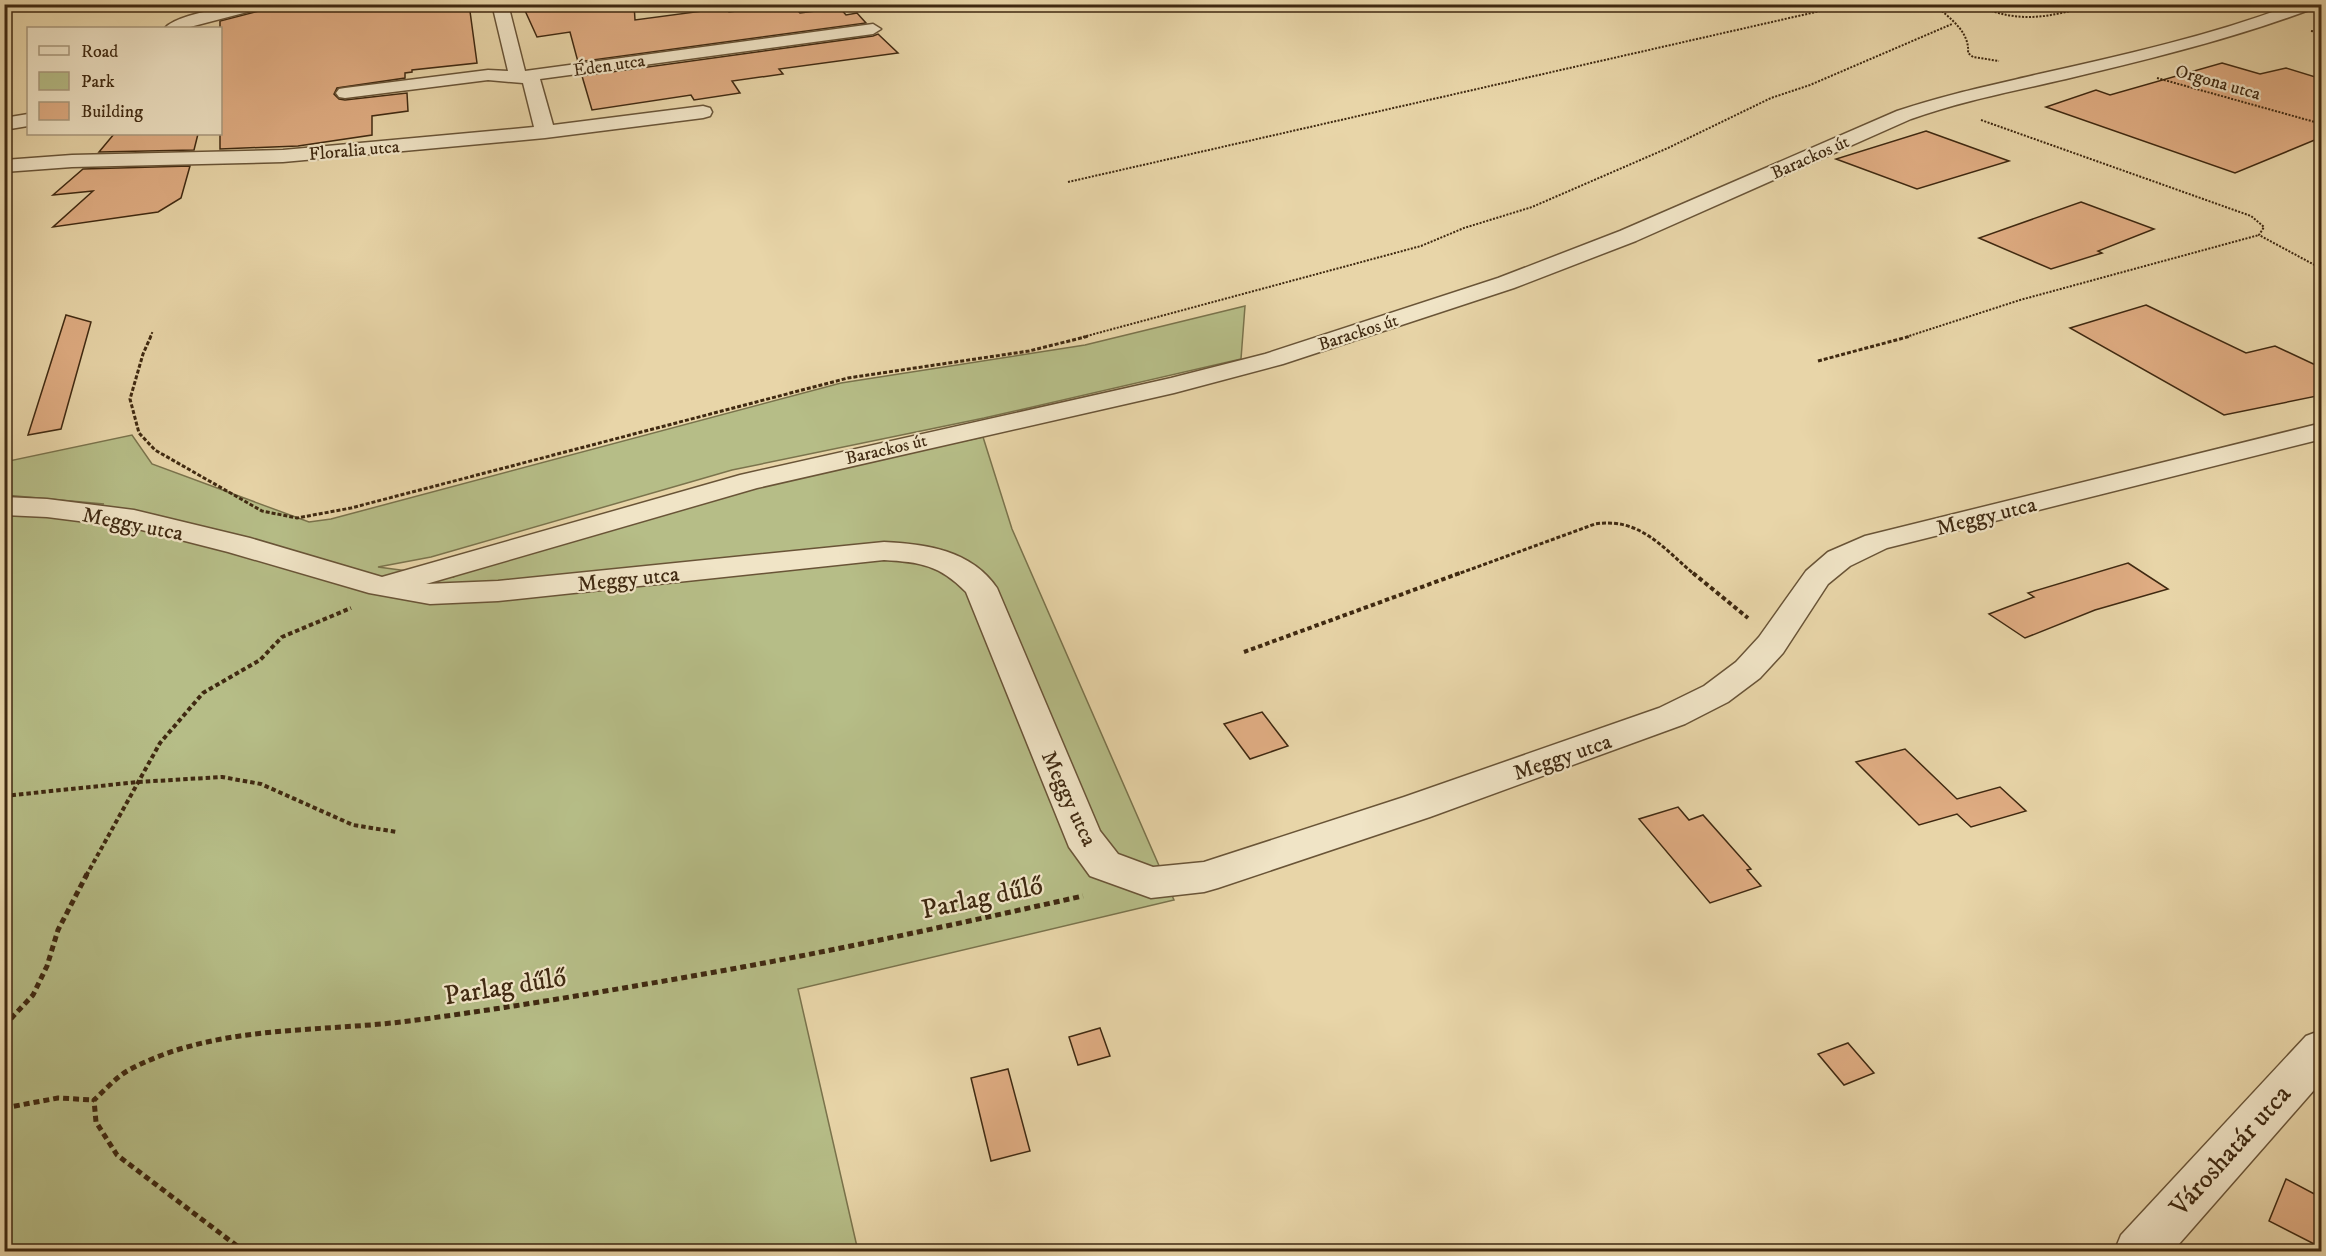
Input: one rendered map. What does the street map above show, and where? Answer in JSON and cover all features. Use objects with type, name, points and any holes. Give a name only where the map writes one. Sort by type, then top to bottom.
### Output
[{"type":"street","points":[[175,27],[190,21],[260,4]]},
{"type":"street","points":[[500,4],[518,77],[531,78],[545,132]]},
{"type":"street","name":"Barackos út","points":[[380,586],[750,481],[1174,385],[1275,359],[1506,284],[1629,236],[1904,115],[1935,104],[2107,64],[2266,21],[2311,4]]},
{"type":"street","name":"Éden utca","points":[[345,93],[488,75],[518,77],[873,29]]},
{"type":"street","name":"Floralia utca","points":[[4,166],[72,161],[283,156],[545,132],[703,112]]},
{"type":"street","points":[[4,123],[27,120]]},
{"type":"street","name":"Meggy utca","points":[[4,506],[47,508],[134,519],[239,545],[380,586],[430,594],[498,591],[884,551],[924,553],[940,557],[969,575],[981,588],[1083,837],[1104,865],[1151,883],[1204,877],[1428,803],[1672,716],[1716,694],[1748,670],[1780,632],[1817,578],[1839,558],[1876,542],[2322,430]]},
{"type":"street","name":"Városhatár utca","points":[[2139,1251],[2322,1049]]},
{"type":"path","points":[[1068,182],[1851,4]]},
{"type":"path","points":[[1934,4],[1952,24],[1965,34],[1969,42],[1968,53],[1973,57],[2009,63]]},
{"type":"path","points":[[1975,4],[2003,17],[2024,19],[2042,19],[2097,4]]},
{"type":"path","points":[[153,331],[143,354],[130,399],[140,433],[154,450],[262,511],[297,518],[351,508],[848,378],[1029,351],[1219,302],[1421,246],[1464,228],[1532,207],[1668,148],[1771,98],[1810,85],[1952,24]]},
{"type":"path","name":"Orgona utca","points":[[2107,64],[2322,124]]},
{"type":"path","points":[[1818,361],[1876,347],[2020,300],[2259,235],[2263,231],[2264,226],[2251,216],[1935,104]]},
{"type":"path","points":[[2259,235],[2322,269]]},
{"type":"path","points":[[1244,652],[1594,524],[1615,521],[1626,522],[1638,528],[1750,619],[1757,624],[1780,632]]},
{"type":"path","points":[[4,1026],[33,995],[47,966],[58,930],[159,743],[203,693],[260,660],[282,637],[348,610],[380,586]]},
{"type":"path","points":[[4,796],[138,782],[222,777],[261,784],[353,825],[397,832]]},
{"type":"path","name":"Parlag dűlő","points":[[93,1100],[127,1071],[170,1053],[205,1042],[299,1028],[407,1021],[687,977],[1151,883]]},
{"type":"path","points":[[4,1108],[58,1098],[93,1100],[96,1122],[117,1155],[245,1251]]},
{"type":"green space","points":[[1245,306],[1241,359],[984,418],[732,470],[431,557],[378,567],[453,577],[449,571],[767,483],[983,437],[1012,529],[1174,900],[798,989],[858,1251],[5,1251],[5,501],[104,504],[5,495],[4,462],[132,435],[152,464],[309,522],[331,519],[841,383],[1085,345]]},
{"type":"building","points":[[286,4],[469,4],[477,63],[412,70],[412,72],[405,73],[405,78],[337,88],[334,94],[339,99],[345,100],[407,93],[408,111],[372,116],[372,135],[298,146],[220,149],[222,27],[220,27],[220,21]]},
{"type":"building","points":[[522,4],[634,4],[635,20],[725,8],[729,12],[791,4],[800,13],[840,8],[846,15],[857,13],[866,23],[578,62],[570,32],[537,37]]},
{"type":"building","points":[[878,34],[898,53],[779,69],[783,74],[732,81],[740,93],[694,100],[691,95],[592,110],[582,76],[873,36]]},
{"type":"building","points":[[2222,63],[2260,74],[2286,68],[2322,79],[2322,137],[2235,173],[2046,107],[2096,90],[2110,95]]},
{"type":"building","points":[[1926,131],[2009,161],[1917,189],[1836,159]]},
{"type":"building","points":[[113,135],[198,135],[194,150],[99,152]]},
{"type":"building","points":[[190,166],[181,198],[158,212],[53,227],[93,191],[53,195],[83,169]]},
{"type":"building","points":[[2081,202],[2154,229],[2098,251],[2102,253],[2051,269],[1979,238]]},
{"type":"building","points":[[2146,305],[2246,353],[2275,346],[2322,368],[2322,395],[2224,415],[2070,328]]},
{"type":"building","points":[[66,315],[91,322],[61,429],[28,435]]},
{"type":"building","points":[[2128,563],[2168,589],[2095,610],[2025,638],[1989,614],[2034,597],[2028,593]]},
{"type":"building","points":[[1262,712],[1288,746],[1250,759],[1224,724]]},
{"type":"building","points":[[1905,749],[1957,799],[2000,787],[2026,811],[1971,827],[1957,814],[1919,825],[1856,762]]},
{"type":"building","points":[[1678,807],[1689,820],[1703,815],[1751,869],[1747,870],[1761,886],[1710,903],[1639,819]]},
{"type":"building","points":[[1100,1028],[1110,1056],[1078,1065],[1069,1037]]},
{"type":"building","points":[[1848,1043],[1874,1073],[1844,1085],[1818,1054]]},
{"type":"building","points":[[1008,1069],[1030,1151],[991,1161],[971,1078]]},
{"type":"building","points":[[2286,1179],[2322,1198],[2322,1248],[2269,1221]]}]
